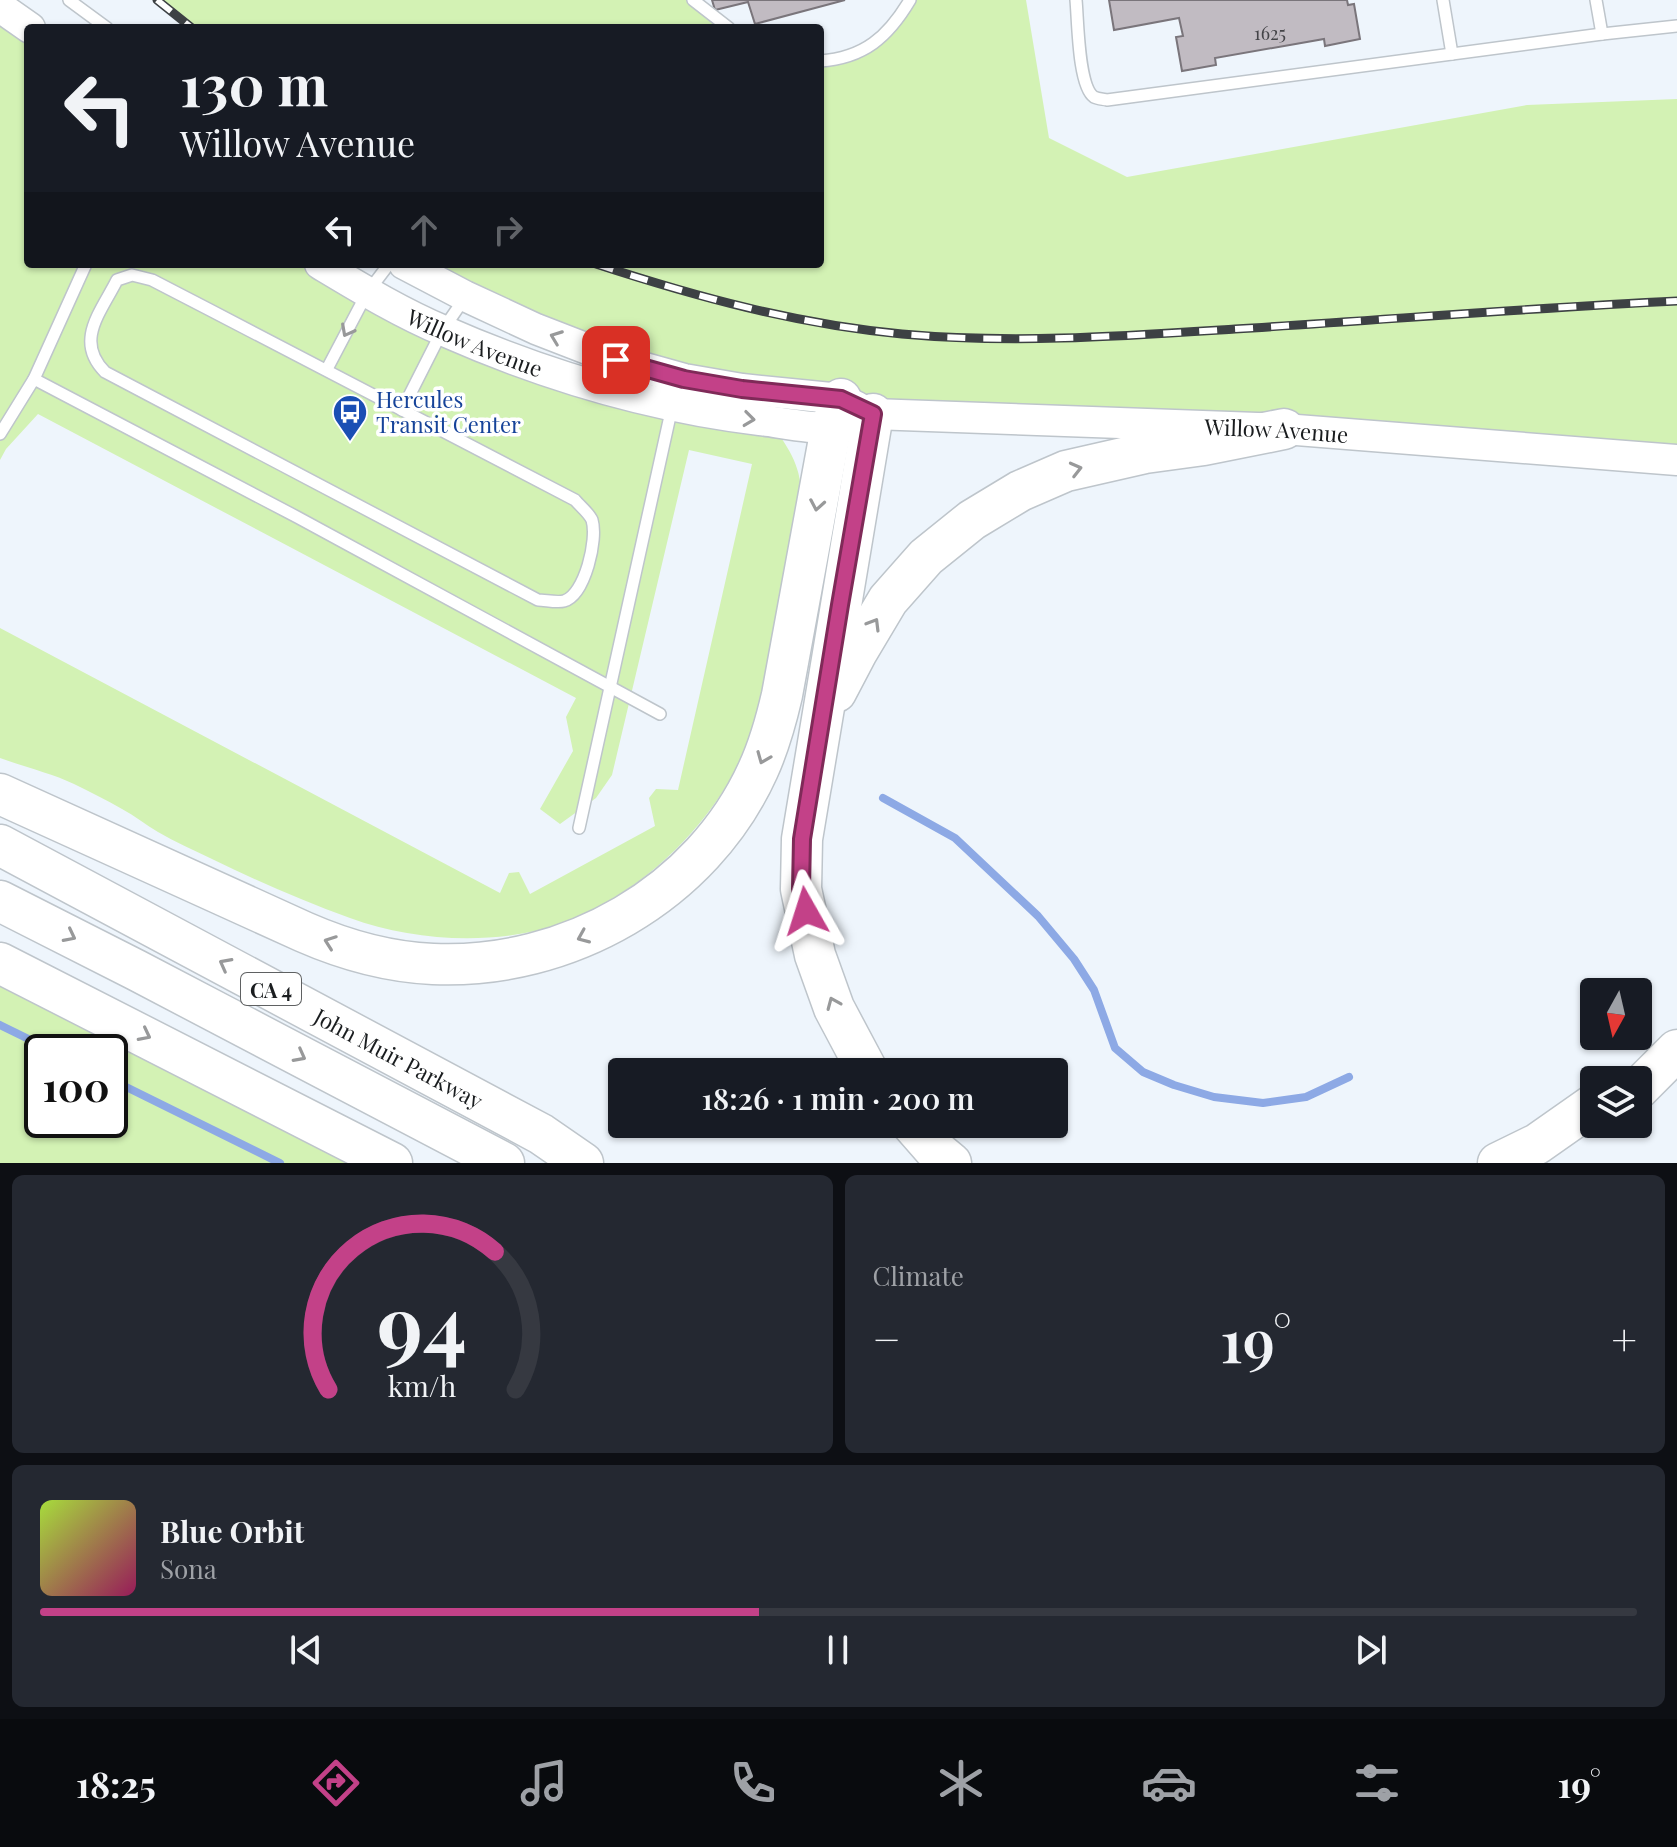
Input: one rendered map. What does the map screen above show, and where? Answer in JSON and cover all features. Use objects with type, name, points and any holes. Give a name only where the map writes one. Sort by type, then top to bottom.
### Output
[{"type":"highway","points":[[849,414],[840,605],[802,839],[801,889],[815,955],[829,995],[861,1058]]},
{"type":"highway","points":[[0,794],[304,932],[379,957],[431,964],[484,963],[536,954],[586,936],[634,911],[678,878],[731,818],[758,771],[782,695],[849,414]]},
{"type":"highway","points":[[823,716],[888,600],[926,557],[972,520],[1020,491],[1066,471],[1145,453],[1284,429]]},
{"type":"highway","name":"John Muir Parkway","points":[[0,845],[541,1134],[583,1163]]},
{"type":"highway","name":"John Muir Parkway","points":[[0,901],[504,1163]]},
{"type":"highway","points":[[0,963],[392,1163]]},
{"type":"highway","points":[[1652,1067],[1672,1054]]},
{"type":"highway","points":[[1652,1075],[1672,1054]]},
{"type":"highway","points":[[1498,1163],[1537,1144],[1580,1114]]},
{"type":"highway","points":[[541,1134],[605,1163]]},
{"type":"highway","points":[[1537,1163],[1580,1135]]},
{"type":"highway","points":[[924,1138],[951,1163]]},
{"type":"street","points":[[0,7],[24,24]]},
{"type":"street","name":"Willow Avenue","points":[[326,268],[367,293],[442,331],[533,365],[602,388],[678,393]]},
{"type":"street","name":"Willow Avenue","points":[[412,268],[536,329],[616,360],[678,393],[735,417],[849,414],[1284,429],[1677,460]]},
{"type":"lane","points":[[69,0],[102,24]]},
{"type":"lane","points":[[693,0],[724,24]]},
{"type":"lane","points":[[824,61],[865,50],[886,34],[910,0]]},
{"type":"lane","points":[[1076,0],[1082,75],[1094,97],[1107,100],[1677,26]]},
{"type":"lane","points":[[1443,0],[1452,54]]},
{"type":"lane","points":[[1596,0],[1602,34]]},
{"type":"lane","points":[[0,434],[34,379],[84,268]]},
{"type":"lane","points":[[327,369],[367,293],[386,268]]},
{"type":"lane","points":[[132,275],[152,280],[327,369],[575,500],[591,519],[594,540],[577,591],[564,601],[538,600],[105,372],[95,362],[89,344],[91,331],[117,280],[132,275]]},
{"type":"lane","points":[[402,410],[442,331],[465,296]]},
{"type":"lane","points":[[34,379],[297,517],[660,714]]},
{"type":"lane","points":[[579,828],[678,393]]},
{"type":"green space","points":[[157,0],[693,0],[724,24],[187,24]]},
{"type":"green space","points":[[910,0],[1026,0],[1049,138],[1127,177],[1527,105],[1677,99],[1677,460],[1112,424],[684,379],[414,268],[824,268],[824,60],[866,50]]},
{"type":"green space","points":[[0,7],[24,25],[24,268],[327,268],[442,331],[770,421],[796,464],[801,495],[781,615],[756,725],[739,763],[710,810],[653,870],[631,887],[581,916],[512,935],[457,938],[402,932],[350,918],[280,890],[171,839],[74,784],[0,758],[0,628],[500,893],[509,873],[519,872],[530,894],[655,826],[649,798],[656,789],[678,790],[752,464],[689,450],[612,775],[596,798],[560,824],[540,809],[573,751],[566,717],[576,698],[38,414],[0,460]]},
{"type":"green space","points":[[0,963],[392,1163],[0,1163]]},
{"type":"building","points":[[712,0],[845,0],[755,24],[748,2],[715,10]]},
{"type":"building","points":[[1109,0],[1347,0],[1348,5],[1354,4],[1360,39],[1325,46],[1324,39],[1215,58],[1216,65],[1182,71],[1176,37],[1183,36],[1179,18],[1114,30]]},
{"type":"waterway","points":[[883,798],[955,838],[1038,916],[1074,959],[1094,990],[1115,1048],[1143,1072],[1214,1097],[1263,1103],[1306,1097],[1349,1077]]},
{"type":"waterway","points":[[0,1025],[24,1037]]},
{"type":"waterway","points":[[128,1088],[280,1163]]},
{"type":"railway","points":[[157,0],[187,24]]},
{"type":"railway","points":[[609,268],[709,298],[785,316],[863,329],[944,337],[1069,338],[1152,334],[1677,301]]},
{"type":"place","name":"Hercules Transit Center","points":[[350,443]]},
{"type":"route","points":[[616,360],[684,379],[742,389],[841,399],[873,414],[802,839],[801,889],[806,911]]}]
